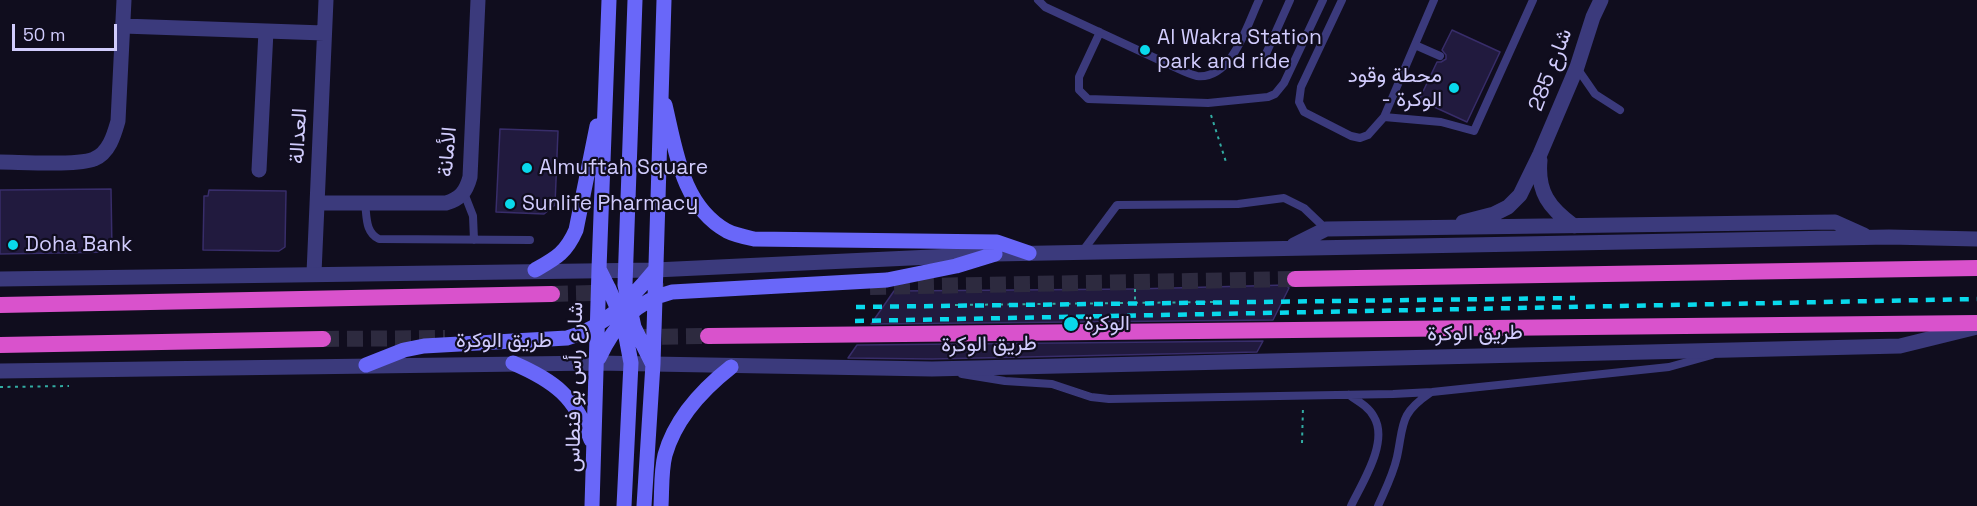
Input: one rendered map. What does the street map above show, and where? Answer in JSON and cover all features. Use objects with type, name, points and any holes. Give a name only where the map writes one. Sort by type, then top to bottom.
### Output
[{"type":"highway","points":[[1295,279],[1977,267]]},
{"type":"highway","points":[[0,304],[552,294]]},
{"type":"highway","name":"طريق الوكرة","points":[[708,336],[1977,325]]},
{"type":"highway","points":[[0,345],[323,339]]},
{"type":"main road","points":[[536,270],[561,255],[576,230],[607,73],[609,0]]},
{"type":"main road","points":[[624,506],[631,363],[625,311],[625,270],[635,0]]},
{"type":"main road","points":[[644,506],[653,364],[664,0]]},
{"type":"main road","name":"شارع رأس بو فنطاس","points":[[592,506],[598,269],[607,73]]},
{"type":"main road","points":[[660,89],[690,194],[706,216],[728,231],[754,239],[997,242],[1029,253]]},
{"type":"main road","points":[[366,365],[404,350],[424,346],[567,338],[584,333],[654,297],[672,292],[887,280],[956,266],[995,254]]},
{"type":"main road","points":[[598,269],[625,311],[653,364]]},
{"type":"main road","points":[[597,363],[625,311],[655,270]]},
{"type":"main road","points":[[513,363],[542,375],[566,395],[584,420],[594,449]]},
{"type":"main road","points":[[661,506],[665,457],[673,435],[704,390],[731,367]]},
{"type":"street","points":[[0,162],[74,163],[93,160],[105,150],[113,139],[118,121],[124,0]]},
{"type":"street","name":"العدالة","points":[[314,273],[326,0]]},
{"type":"street","name":"الأمانة","points":[[317,203],[446,203],[456,200],[464,193],[470,177],[478,0]]},
{"type":"street","name":"شارع 285","points":[[1439,228],[1494,214],[1508,207],[1520,195],[1577,67],[1601,0]]},
{"type":"street","points":[[123,26],[324,33]]},
{"type":"street","points":[[259,170],[266,31]]},
{"type":"street","points":[[1540,154],[1539,176],[1544,196],[1557,214],[1574,226]]},
{"type":"street","points":[[1291,247],[1326,229],[1836,222],[1869,237]]},
{"type":"street","points":[[0,279],[655,270],[995,254],[1291,247],[1869,237],[1977,239]]},
{"type":"street","name":"طريق الوكرة","points":[[0,371],[513,363],[932,369],[1900,346],[1977,325]]},
{"type":"lane","points":[[1040,1],[1188,73],[1204,76],[1221,70],[1227,64],[1259,0]]},
{"type":"lane","points":[[1264,57],[1290,0]]},
{"type":"lane","points":[[1100,32],[1079,77],[1079,90],[1088,99],[1208,103],[1268,97],[1280,89],[1323,0]]},
{"type":"lane","points":[[1342,0],[1301,87],[1299,102],[1304,112],[1351,136],[1360,138],[1368,135],[1384,117],[1434,0]]},
{"type":"lane","points":[[1384,117],[1441,122],[1474,131],[1493,78],[1530,1]]},
{"type":"lane","points":[[1415,45],[1440,56]]},
{"type":"lane","points":[[1577,67],[1594,94],[1620,110]]},
{"type":"lane","points":[[464,193],[473,216],[474,240]]},
{"type":"lane","points":[[1082,252],[1117,205],[1238,204],[1284,198],[1304,208],[1326,229]]},
{"type":"lane","points":[[365,203],[368,228],[379,239],[530,240]]},
{"type":"lane","points":[[932,369],[1005,381],[1052,384],[1091,397],[1109,399],[1349,395],[1432,392],[1669,367],[1732,350]]},
{"type":"lane","points":[[1378,506],[1392,477],[1406,416],[1414,405],[1432,392]]},
{"type":"lane","points":[[1349,395],[1372,414],[1379,433],[1375,455],[1351,506]]},
{"type":"path","points":[[1208,103],[1226,162]]},
{"type":"path","points":[[1135,289],[1135,303]]},
{"type":"path","points":[[955,305],[1213,302]]},
{"type":"path","points":[[1302,443],[1304,395]]},
{"type":"building","name":"محطة وقود - الوكرة","points":[[1452,30],[1500,52],[1467,122],[1419,100],[1437,62],[1446,59],[1442,50]]},
{"type":"building","name":"Almuftah Square","points":[[500,129],[558,131],[555,205],[544,214],[496,212]]},
{"type":"building","points":[[111,189],[112,252],[0,254],[0,190]]},
{"type":"building","points":[[209,190],[286,191],[285,247],[279,251],[203,250],[204,196],[208,196]]},
{"type":"building","points":[[1286,285],[1289,288],[1273,320],[871,324],[894,291]]},
{"type":"building","points":[[1263,341],[1257,352],[932,359],[848,358],[857,345]]},
{"type":"tunnel","points":[[870,287],[1295,279]]},
{"type":"tunnel","points":[[552,294],[670,291]]},
{"type":"tunnel","points":[[638,337],[708,336]]},
{"type":"tunnel","points":[[323,339],[445,338]]},
{"type":"railway","points":[[856,307],[1575,298]]},
{"type":"railway","points":[[855,321],[1977,299]]},
{"type":"place","name":"Al Wakra Station park and ride","points":[[1145,50]]},
{"type":"place","name":"محطة وقود - الوكرة","points":[[1454,88]]},
{"type":"place","name":"Almuftah Square","points":[[527,168]]},
{"type":"place","name":"Sunlife Pharmacy","points":[[510,204]]},
{"type":"place","name":"Doha Bank","points":[[13,245]]},
{"type":"place","name":"الوكرة","points":[[1071,324]]}]
